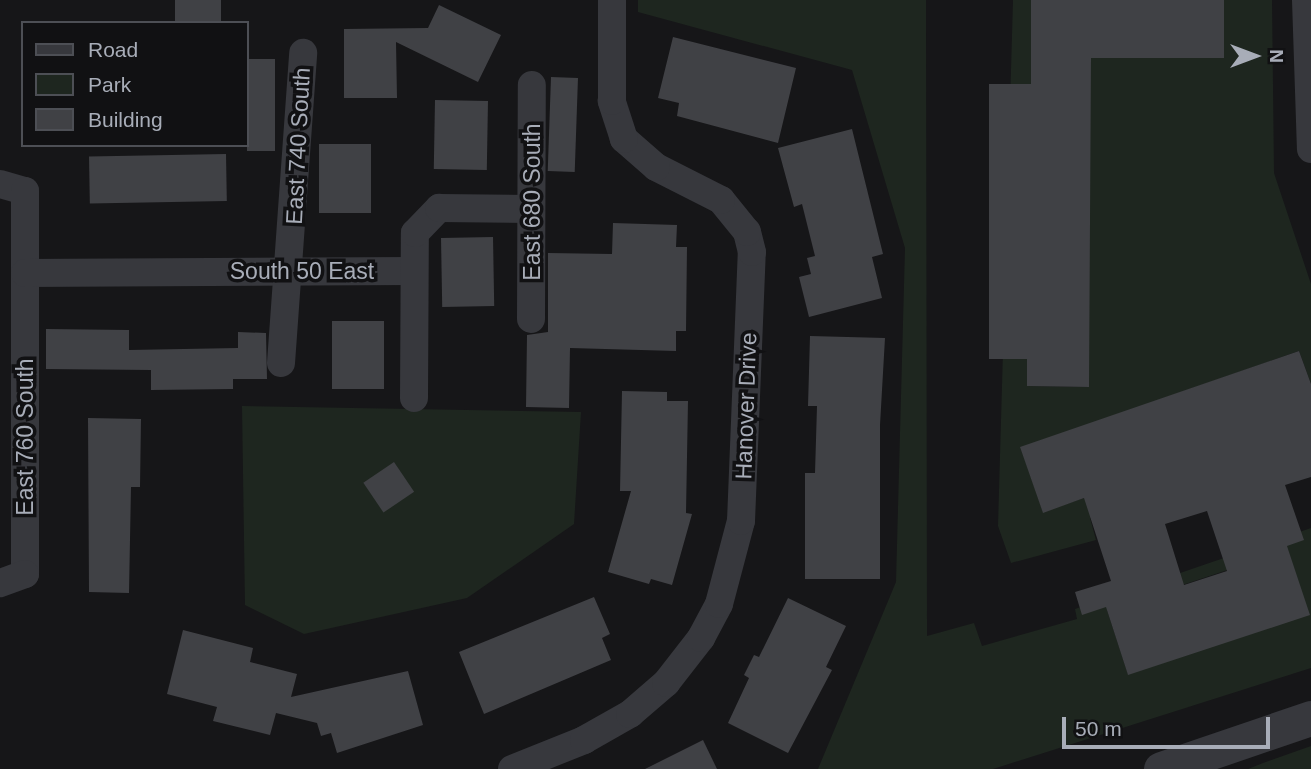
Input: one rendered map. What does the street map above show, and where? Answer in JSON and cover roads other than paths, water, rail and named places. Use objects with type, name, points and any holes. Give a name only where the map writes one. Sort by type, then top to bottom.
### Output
[{"type":"street","name":"Hanover Drive","points":[[512,769],[584,740],[630,714],[666,683],[701,638],[719,604],[741,521],[750,242],[736,213],[721,200],[656,167],[624,139],[612,101],[612,0]]},
{"type":"street","points":[[1306,0],[1311,149]]},
{"type":"street","name":"East 740 South","points":[[281,363],[284,271],[292,239],[303,53]]},
{"type":"street","name":"East 680 South","points":[[531,318],[532,85]]},
{"type":"street","points":[[0,184],[25,191],[25,273]]},
{"type":"street","points":[[414,398],[415,233],[439,208],[531,209]]},
{"type":"street","name":"South 50 East","points":[[25,273],[414,271]]},
{"type":"street","name":"East 760 South","points":[[0,583],[25,574],[25,273]]},
{"type":"street","points":[[1161,769],[1311,718]]}]
